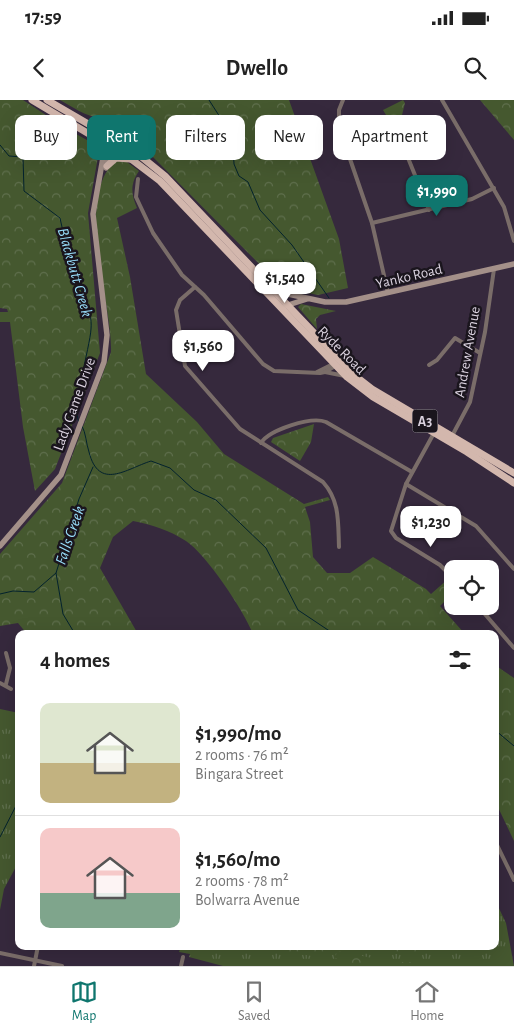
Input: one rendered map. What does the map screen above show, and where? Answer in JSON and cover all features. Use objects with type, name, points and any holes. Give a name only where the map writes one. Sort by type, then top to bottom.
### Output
[{"type":"highway","name":"Ryde Road","points":[[32,100],[87,132]]},
{"type":"highway","name":"Ryde Road","points":[[47,100],[87,122]]},
{"type":"highway","points":[[106,166],[114,160]]},
{"type":"highway","name":"Ryde Road","points":[[133,160],[160,181],[285,304]]},
{"type":"highway","name":"Ryde Road","points":[[144,160],[165,176],[274,291],[347,377],[373,397],[514,478]]},
{"type":"highway","name":"Ryde Road","points":[[337,363],[372,389],[452,436],[514,478]]},
{"type":"main road","name":"Lady Game Drive","points":[[0,546],[61,475],[100,373],[107,349],[93,214],[105,160]]},
{"type":"main road","name":"Lady Game Drive","points":[[98,189],[107,160]]},
{"type":"main road","name":"Yanko Road","points":[[274,291],[337,303],[514,264]]},
{"type":"main road","points":[[285,304],[300,296]]},
{"type":"main road","name":"Yanko Road","points":[[285,304],[309,298]]},
{"type":"street","points":[[442,100],[494,188],[507,214],[514,241]]},
{"type":"street","points":[[341,101],[338,119],[339,127],[372,223],[388,293]]},
{"type":"street","points":[[409,160],[429,210]]},
{"type":"street","points":[[138,179],[136,197],[153,233],[182,274],[266,367],[277,371],[325,372],[347,377]]},
{"type":"street","points":[[372,223],[472,200],[494,188]]},
{"type":"street","name":"Andrew Avenue","points":[[452,436],[469,405],[494,269]]},
{"type":"street","points":[[195,288],[180,300],[176,310],[183,361],[240,429],[313,474],[328,487],[337,508],[339,547]]},
{"type":"street","points":[[453,333],[455,338],[480,353]]},
{"type":"street","points":[[428,364],[437,360],[455,338]]},
{"type":"street","points":[[317,372],[337,363]]},
{"type":"street","points":[[325,372],[337,363]]},
{"type":"street","points":[[261,443],[267,436],[307,420],[318,419],[412,472]]},
{"type":"street","points":[[434,433],[406,484],[392,534],[444,568]]},
{"type":"street","points":[[406,484],[479,528],[514,568]]},
{"type":"street","points":[[486,615],[499,630]]},
{"type":"street","points":[[499,630],[514,648]]},
{"type":"street","points":[[6,653],[10,668],[6,684]]},
{"type":"street","points":[[0,684],[6,684],[11,689]]},
{"type":"street","points":[[499,849],[514,880]]},
{"type":"street","points":[[34,966],[37,950]]},
{"type":"street","points":[[0,954],[62,966]]},
{"type":"street","points":[[181,966],[183,957]]},
{"type":"green space","points":[[0,100],[23,100],[46,115],[15,115],[15,160],[77,160],[77,134],[87,140],[87,160],[97,160],[88,213],[100,353],[55,469],[35,491],[23,427],[10,322],[0,322],[0,312],[8,312],[7,309],[0,308]]},
{"type":"green space","points":[[60,100],[289,100],[294,115],[255,115],[255,160],[311,160],[339,239],[348,288],[318,295],[283,288],[156,160],[156,115],[89,115]]},
{"type":"green space","points":[[403,100],[405,103],[402,115],[386,115],[383,110]]},
{"type":"green space","points":[[480,100],[514,100],[514,140]]},
{"type":"green space","points":[[117,160],[127,162],[139,171],[132,189],[137,208],[117,218],[130,277],[146,374],[197,422],[224,454],[304,504],[328,497],[330,500],[305,507],[310,522],[313,557],[327,573],[350,573],[373,557],[426,589],[431,594],[444,583],[444,602],[440,606],[444,610],[444,615],[448,615],[461,630],[251,630],[224,584],[194,548],[180,537],[167,531],[133,521],[113,537],[100,568],[136,630],[24,630],[18,623],[0,626],[0,554],[62,483],[111,352],[110,331],[98,250],[96,223],[98,197],[105,175]]},
{"type":"green space","points":[[301,304],[336,311],[320,315],[316,319],[317,329],[298,307]]},
{"type":"green space","points":[[314,424],[311,442],[300,461],[271,442],[273,438]]},
{"type":"green space","points":[[499,668],[514,678],[514,841],[499,809]]},
{"type":"green space","points":[[0,709],[15,712],[15,868],[4,889],[0,910]]},
{"type":"green space","points":[[499,908],[506,923],[514,966],[223,966],[189,957],[190,954],[179,952],[180,950],[499,950]]},
{"type":"green space","points":[[279,950],[324,950],[327,953],[327,956],[317,957]]},
{"type":"green space","points":[[394,950],[420,950],[418,960],[420,966],[397,966],[396,962],[416,962],[417,959],[410,954],[394,954]]},
{"type":"green space","points":[[339,951],[372,958],[375,962],[349,963],[334,957]]},
{"type":"waterway","points":[[209,100],[227,128],[233,146],[234,164],[239,176],[248,182],[260,210],[292,245],[329,298]]},
{"type":"waterway","name":"Blackbutt Creek","points":[[0,145],[9,156],[23,157],[24,191],[60,218],[71,264],[88,306],[91,329],[77,405],[79,422]]},
{"type":"waterway","name":"Blackbutt Creek","points":[[82,426],[89,452],[99,471],[106,474],[114,474],[151,461],[170,468],[194,490],[216,500],[266,548],[298,610],[328,630]]},
{"type":"waterway","name":"Falls Creek","points":[[73,630],[63,614],[56,573],[79,499],[93,467]]},
{"type":"waterway","points":[[0,594],[13,591],[34,592],[56,573]]},
{"type":"waterway","name":"Blackbutt Creek","points":[[499,733],[514,746]]},
{"type":"waterway","points":[[0,837],[15,808]]}]
